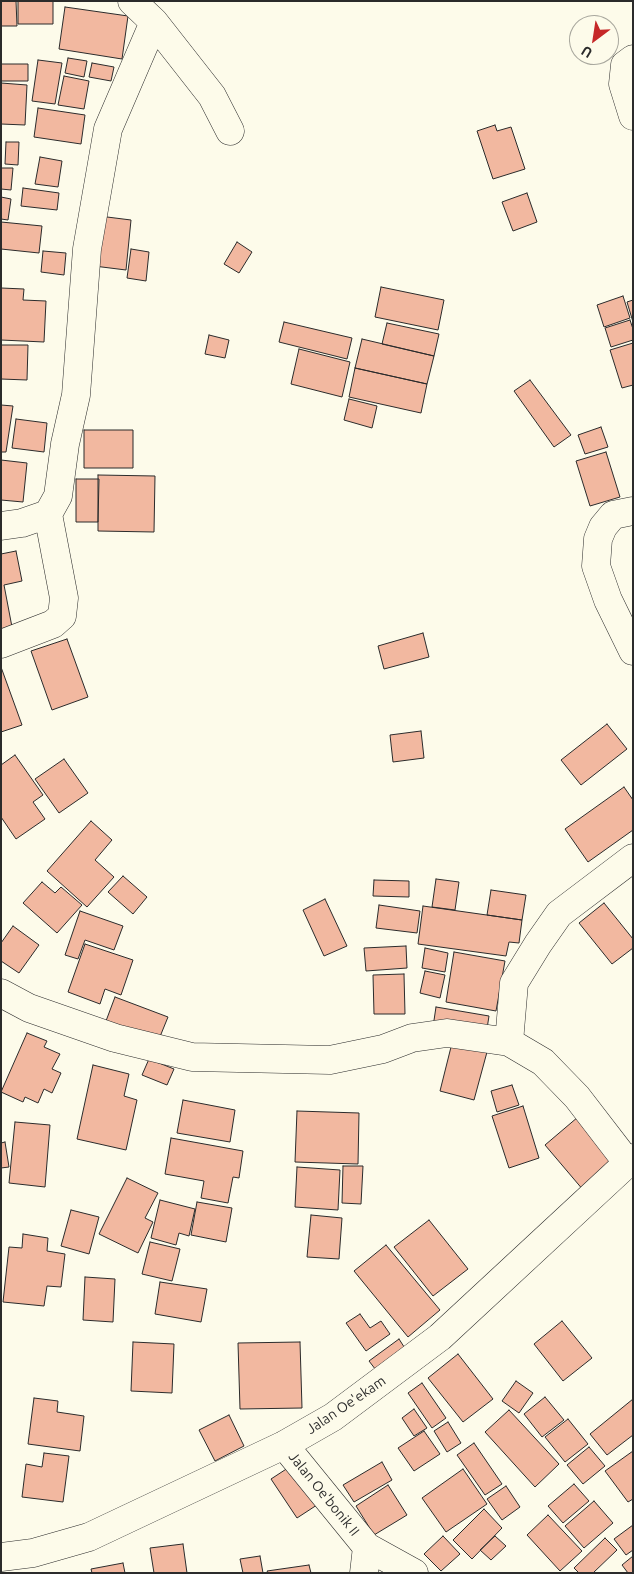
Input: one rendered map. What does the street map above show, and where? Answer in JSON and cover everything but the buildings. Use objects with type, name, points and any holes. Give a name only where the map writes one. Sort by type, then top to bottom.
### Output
[{"type":"street","points":[[132,1],[154,22],[212,96],[230,131]]},
{"type":"street","points":[[1,644],[53,624],[62,616],[64,598],[48,514],[58,496],[64,444],[76,395],[87,249],[108,129],[154,22]]},
{"type":"street","points":[[633,59],[625,65],[623,84],[633,116]]},
{"type":"street","points":[[633,511],[613,516],[603,527],[598,539],[596,566],[608,600],[633,651]]},
{"type":"street","points":[[1,526],[22,523],[48,514]]},
{"type":"street","points":[[509,1042],[514,982],[538,944],[559,914],[633,858]]},
{"type":"street","points":[[1,993],[29,1008],[115,1038],[192,1057],[330,1060],[383,1049],[412,1038],[447,1033],[509,1042],[543,1062],[577,1097],[630,1160]]},
{"type":"street","name":"Jalan Oe'ekam","points":[[1,1557],[33,1552],[89,1537],[284,1445],[333,1417],[440,1337],[630,1160]]},
{"type":"street","name":"Jalan Oe'bonik II","points":[[284,1445],[365,1560]]},
{"type":"street","points":[[365,1560],[414,1573]]}]
